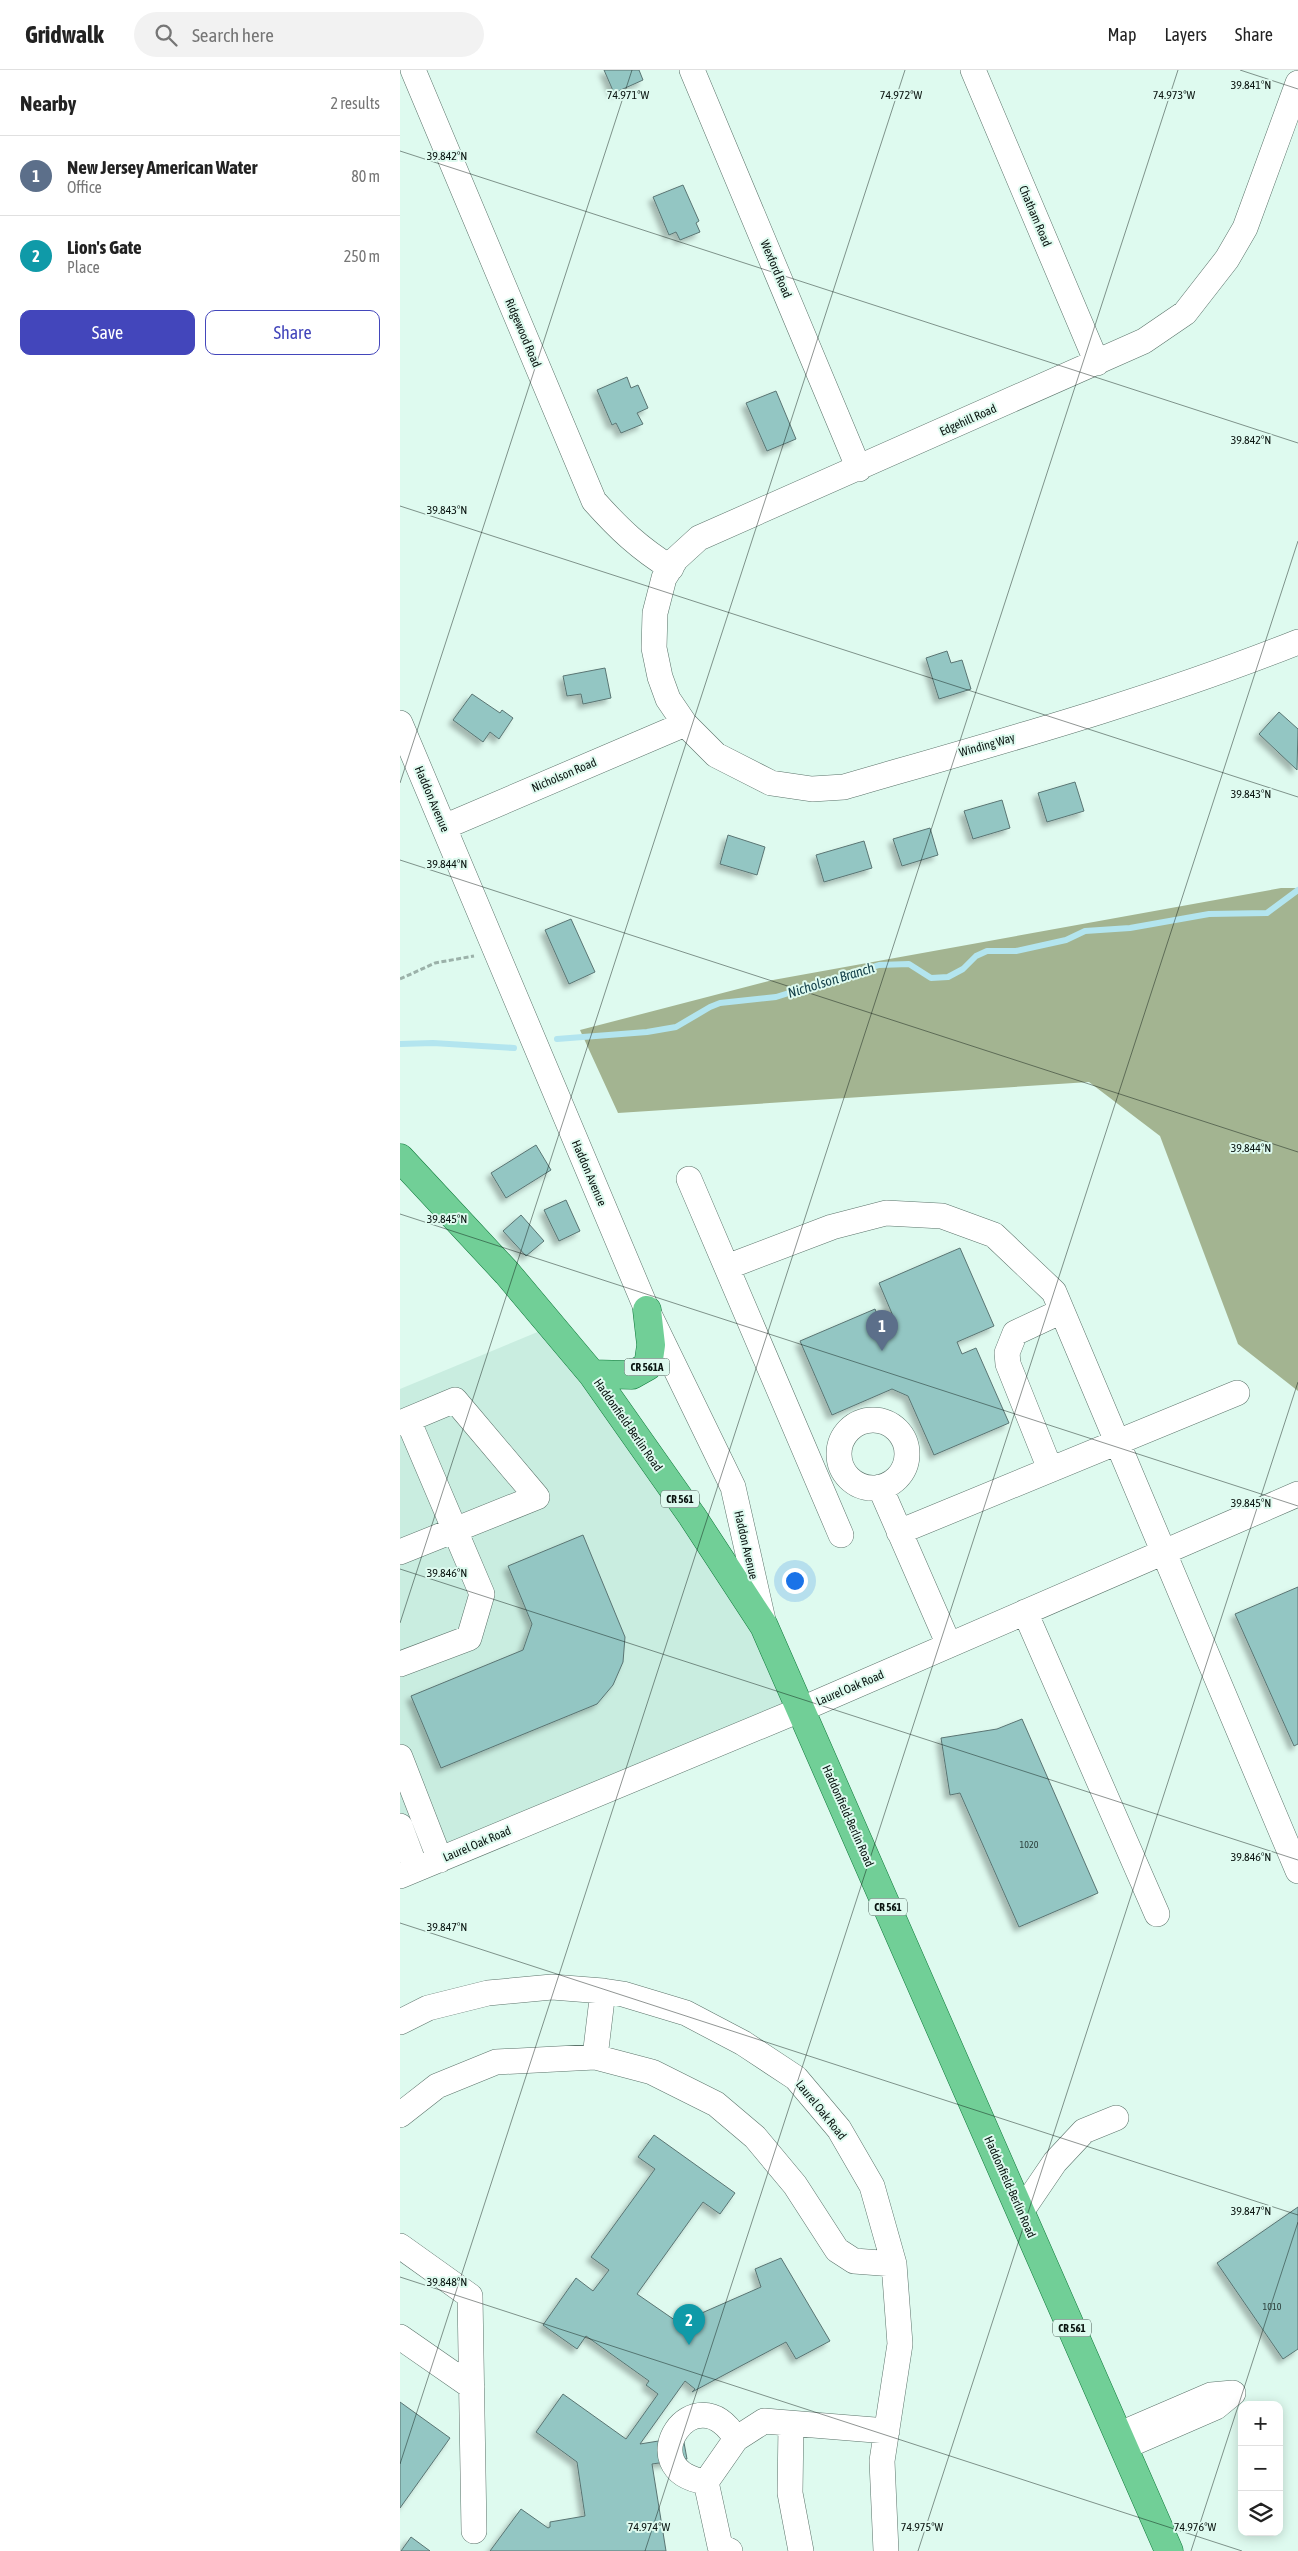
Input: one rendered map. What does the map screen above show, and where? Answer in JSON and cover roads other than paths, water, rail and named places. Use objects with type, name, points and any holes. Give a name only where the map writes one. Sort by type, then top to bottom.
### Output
[{"type":"main road","name":"Haddonfield-Berlin Road","points":[[400,1158],[507,1273],[592,1374],[692,1516],[764,1626],[1169,2551]]},
{"type":"main road","name":"CR 561A","points":[[592,1374],[632,1375],[648,1366],[651,1345],[647,1310]]},
{"type":"street","name":"Ridgewood Road","points":[[413,70],[594,501],[620,532],[642,550],[671,568]]},
{"type":"street","name":"Wexford Road","points":[[692,70],[859,468]]},
{"type":"street","name":"Chatham Road","points":[[973,70],[1097,362]]},
{"type":"street","name":"Edgehill Road","points":[[685,724],[668,699],[660,677],[654,648],[656,614],[664,578],[676,559],[699,538],[1144,341],[1185,313],[1227,259],[1245,228],[1298,83]]},
{"type":"street","name":"Winding Way","points":[[685,724],[716,755],[771,783],[812,789],[844,787],[1064,723],[1247,662],[1298,642]]},
{"type":"street","name":"Haddon Avenue","points":[[400,723],[647,1310],[733,1487],[764,1626]]},
{"type":"street","name":"Nicholson Road","points":[[444,827],[685,724]]},
{"type":"street","points":[[689,1178],[841,1535]]},
{"type":"street","points":[[727,1267],[832,1227],[886,1214],[942,1216],[994,1235],[1054,1292],[1298,1871]]},
{"type":"street","points":[[1050,1469],[1008,1364],[1007,1353],[1015,1333],[1062,1311]]},
{"type":"street","points":[[899,1532],[1237,1393]]},
{"type":"street","points":[[400,1552],[455,1530],[537,1497],[455,1400],[404,1421],[455,1530],[482,1594],[469,1638],[400,1664]]},
{"type":"street","points":[[881,1421],[898,1432],[904,1440],[906,1460],[897,1478],[880,1487],[860,1485],[844,1472],[839,1453],[845,1434],[861,1422],[881,1421]]},
{"type":"street","points":[[818,1483],[844,1472]]},
{"type":"street","points":[[880,1487],[949,1645]]},
{"type":"street","name":"Laurel Oak Road","points":[[408,1873],[802,1710],[1298,1494]]},
{"type":"street","points":[[1026,1612],[1158,1914]]},
{"type":"street","points":[[400,1757],[440,1860]]},
{"type":"street","points":[[400,1826],[408,1873]]},
{"type":"street","name":"Laurel Oak Road","points":[[400,2022],[428,2008],[488,1992],[552,1987],[603,1991],[623,1994],[686,2013],[743,2043],[796,2078],[839,2129],[872,2186],[894,2264],[900,2344],[882,2461],[880,2550]]},
{"type":"street","points":[[596,2057],[603,1991]]},
{"type":"street","points":[[400,2115],[437,2086],[496,2062],[596,2057],[652,2072],[716,2104],[755,2137],[795,2185],[837,2250],[854,2260],[894,2264]]},
{"type":"street","points":[[1021,2212],[1055,2162],[1084,2130],[1116,2118]]},
{"type":"street","points":[[400,2246],[470,2296],[474,2531]]},
{"type":"street","points":[[400,2337],[472,2387]]},
{"type":"street","points":[[706,2482],[690,2479],[676,2469],[670,2454],[671,2437],[681,2423],[696,2415],[713,2416],[727,2425],[736,2439]]},
{"type":"street","points":[[730,2551],[720,2546],[706,2482],[736,2439],[764,2422],[887,2431]]},
{"type":"street","points":[[791,2424],[790,2493],[801,2551]]},
{"type":"waterway","name":"Nicholson Branch","points":[[557,1039],[647,1032],[676,1027],[720,1003],[776,997],[879,965],[909,964],[931,978],[948,977],[963,969],[976,956],[987,951],[1016,951],[1066,940],[1085,931],[1130,928],[1209,914],[1267,913],[1298,890]]},
{"type":"waterway","name":"Nicholson Branch","points":[[400,1044],[433,1043],[514,1048]]},
{"type":"place","name":"New Jersey American Water","points":[[882,1351]]},
{"type":"place","name":"Lion's Gate","points":[[689,2345]]}]
